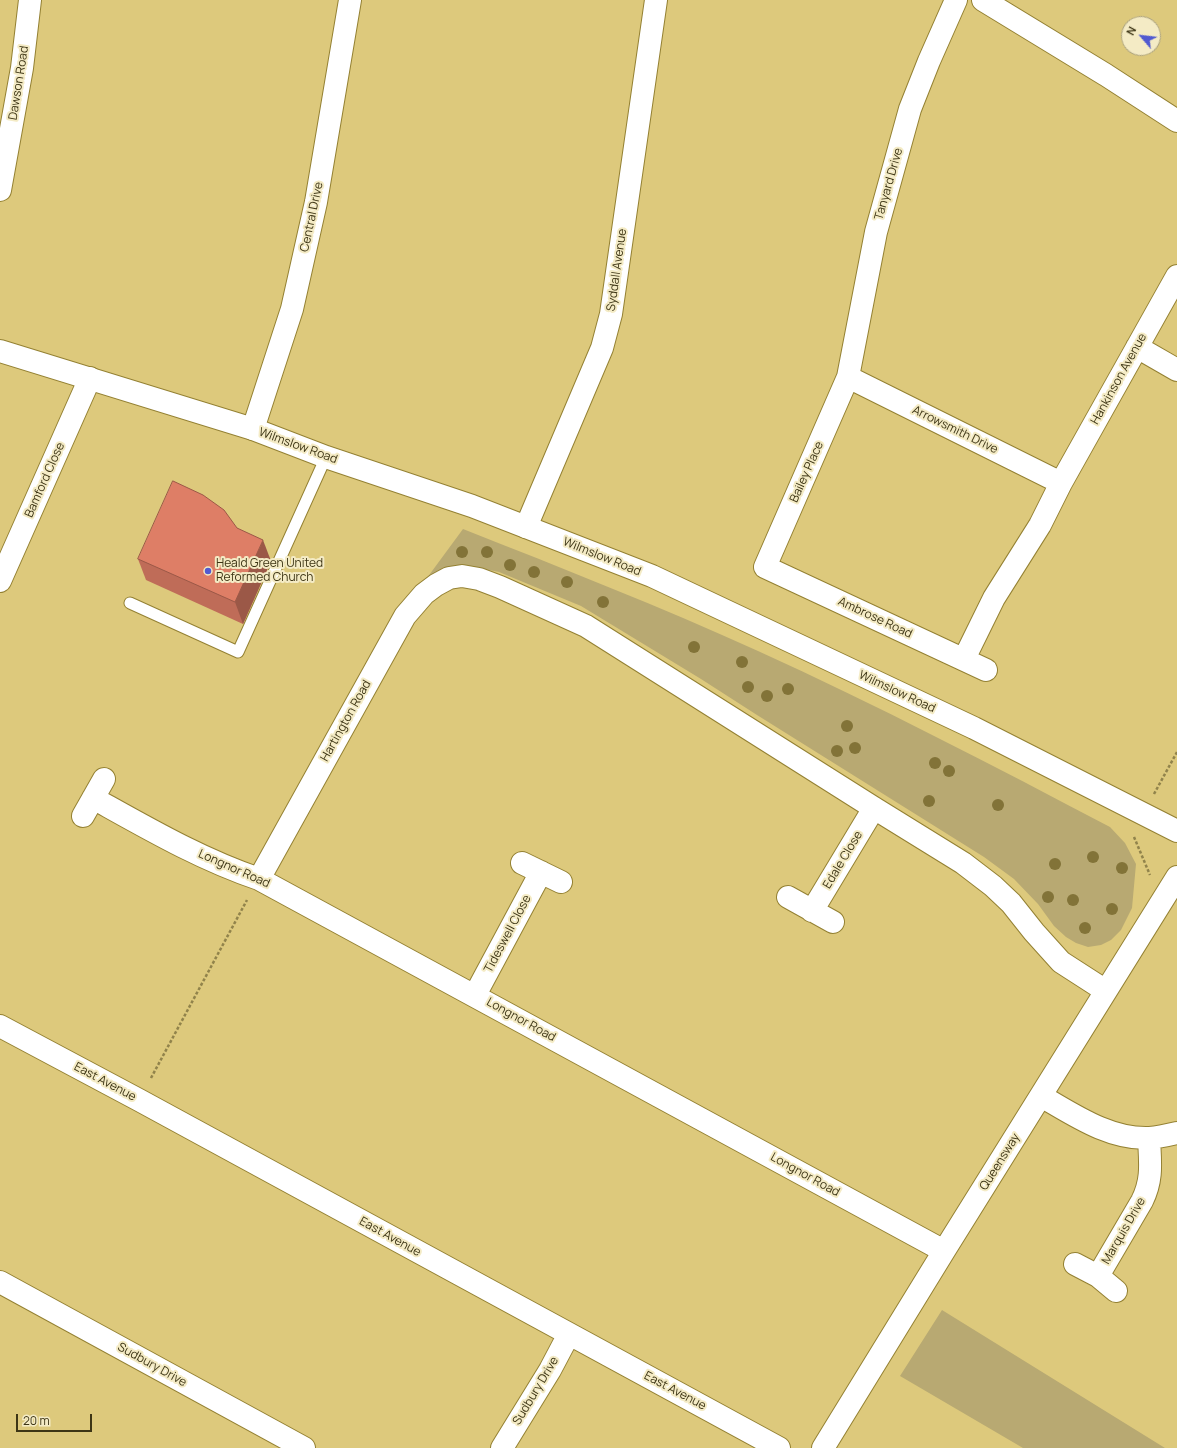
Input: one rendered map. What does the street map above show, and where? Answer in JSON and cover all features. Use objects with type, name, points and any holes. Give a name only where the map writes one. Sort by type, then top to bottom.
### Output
[{"type":"street","name":"Dawson Road","points":[[0,190],[22,68],[30,0]]},
{"type":"street","name":"Central Drive","points":[[253,429],[292,309],[315,210],[350,0]]},
{"type":"street","name":"Syddall Avenue","points":[[526,527],[602,348],[611,314],[656,0]]},
{"type":"street","name":"Tanyard Drive","points":[[848,377],[876,232],[910,109],[956,0]]},
{"type":"street","points":[[983,0],[1177,120]]},
{"type":"street","name":"Hankinson Avenue","points":[[964,659],[994,598],[1040,525],[1061,483],[1177,276]]},
{"type":"street","points":[[1137,347],[1177,370]]},
{"type":"street","name":"Wilmslow Road","points":[[0,351],[253,429],[326,457],[472,506],[652,576],[974,728],[1177,831]]},
{"type":"street","name":"Arrowsmith Drive","points":[[848,377],[1061,483]]},
{"type":"street","name":"Bailey Place","points":[[765,567],[848,377]]},
{"type":"street","name":"Bamford Close","points":[[0,581],[90,378]]},
{"type":"street","name":"Ambrose Road","points":[[765,567],[986,670]]},
{"type":"street","name":"Hartington Road","points":[[259,879],[405,616],[424,594],[436,585],[449,578],[462,576],[479,579],[500,587],[586,626],[874,808]]},
{"type":"street","name":"Longnor Road","points":[[93,798],[206,858],[259,879],[944,1251]]},
{"type":"street","points":[[874,808],[963,863],[993,886],[1012,903],[1034,932],[1061,962],[1106,991]]},
{"type":"street","name":"Edale Close","points":[[812,911],[874,808]]},
{"type":"street","points":[[522,863],[560,882]]},
{"type":"street","name":"Tideswell Close","points":[[475,995],[541,872]]},
{"type":"street","name":"Queensway","points":[[823,1448],[1177,877]]},
{"type":"street","points":[[788,897],[833,922]]},
{"type":"street","name":"East Avenue","points":[[0,1026],[140,1100],[779,1448]]},
{"type":"street","points":[[1041,1096],[1091,1124],[1127,1136],[1149,1138],[1177,1133]]},
{"type":"street","name":"Marquis Drive","points":[[1098,1276],[1142,1201],[1148,1188],[1150,1175],[1149,1138]]},
{"type":"street","name":"Marquis Drive","points":[[1075,1264],[1098,1276],[1116,1291]]},
{"type":"street","name":"Sudbury Drive","points":[[0,1282],[304,1448]]},
{"type":"street","name":"Sudbury Drive","points":[[502,1448],[550,1370],[569,1334]]},
{"type":"lane","points":[[130,603],[238,652],[326,457]]},
{"type":"path","points":[[1157,787],[1177,752]]},
{"type":"path","points":[[1133,835],[1149,874],[1154,880]]},
{"type":"path","points":[[140,1100],[259,879]]},
{"type":"shaded area","points":[[463,529],[648,603],[758,651],[891,714],[1110,827],[1125,843],[1136,864],[1132,908],[1121,930],[1111,940],[1101,945],[1088,947],[1076,943],[1066,937],[1054,926],[1038,904],[1014,879],[984,857],[701,679],[581,606],[499,572],[474,567],[463,566],[424,582]]},
{"type":"shaded area","points":[[942,1310],[1165,1448],[1023,1448],[900,1376]]},
{"type":"building","name":"Heald Green United Reformed Church","points":[[173,481],[203,495],[224,510],[237,528],[263,540],[235,602],[138,559]]},
{"type":"place","name":"Heald Green United Reformed Church","points":[[208,571]]}]
